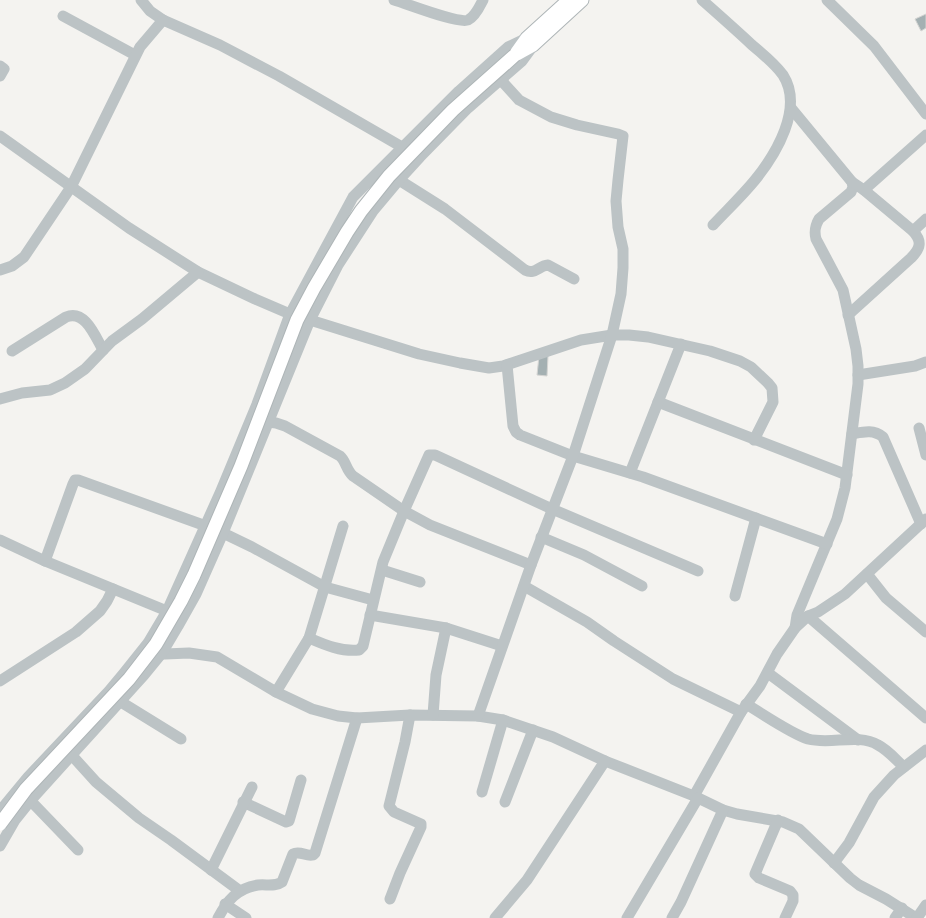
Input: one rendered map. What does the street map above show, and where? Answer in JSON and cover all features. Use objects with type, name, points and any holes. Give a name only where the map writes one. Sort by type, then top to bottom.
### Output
[{"type":"main road","points":[[0,824],[26,789],[130,679],[145,660],[168,625],[194,574],[223,507],[297,320],[314,288],[361,211],[389,176],[433,130],[471,93],[530,41],[569,0]]},
{"type":"main road","points":[[530,41],[582,0]]},
{"type":"street","points":[[394,0],[412,3],[456,20],[463,21],[468,20],[473,16],[483,0]]},
{"type":"street","points":[[702,0],[780,71],[789,89],[791,108],[778,145],[764,169],[750,186],[713,224]]},
{"type":"street","points":[[828,0],[874,46],[926,114]]},
{"type":"street","points":[[145,2],[163,20],[220,45],[279,76],[402,147]]},
{"type":"street","points":[[63,16],[135,55]]},
{"type":"street","points":[[0,270],[12,266],[24,257],[71,187],[135,55],[145,40],[163,20]]},
{"type":"street","points":[[0,846],[14,820],[71,755],[121,702],[162,653],[196,594],[223,533],[310,320],[338,265],[373,211],[399,180],[468,108],[522,61],[530,41]]},
{"type":"street","points":[[0,811],[18,788],[109,691],[148,643],[167,611],[206,526],[257,404],[290,314],[353,197],[459,92],[508,48],[530,41]]},
{"type":"street","points":[[0,66],[4,69],[0,76]]},
{"type":"street","points":[[478,716],[541,537],[573,456],[612,335],[621,294],[623,268],[623,249],[618,227],[616,200],[623,136],[565,122],[552,117],[519,100],[500,79]]},
{"type":"street","points":[[791,108],[852,182],[864,190],[919,237],[917,252],[848,314]]},
{"type":"street","points":[[864,190],[926,135]]},
{"type":"street","points":[[0,136],[129,228],[198,272],[241,293],[290,314]]},
{"type":"street","points":[[399,180],[445,210],[525,270],[532,272],[548,264],[574,279]]},
{"type":"street","points":[[795,628],[797,615],[837,519],[842,503],[847,475],[858,375],[856,349],[843,290],[814,233],[819,219],[851,192],[853,187],[852,182]]},
{"type":"street","points":[[346,210],[366,222]]},
{"type":"street","points":[[913,231],[926,219]]},
{"type":"street","points":[[0,399],[22,393],[50,390],[66,383],[85,369],[112,341],[198,272]]},
{"type":"street","points":[[12,351],[73,314],[80,316],[85,320],[103,350]]},
{"type":"street","points":[[310,320],[389,346],[440,359],[484,367],[507,365],[581,340],[612,335],[639,336],[710,351],[740,361],[751,367],[772,388],[773,402],[754,440]]},
{"type":"street","points":[[630,473],[681,344]]},
{"type":"street","points":[[858,375],[915,366],[926,362]]},
{"type":"street","points":[[507,365],[513,426],[516,432],[526,438],[573,456],[630,473],[827,544]]},
{"type":"street","points":[[658,402],[847,475]]},
{"type":"street","points":[[268,422],[285,426],[340,456],[344,460],[347,470],[353,476],[404,511],[447,532],[531,565]]},
{"type":"street","points":[[919,428],[926,455]]},
{"type":"street","points":[[627,918],[696,797],[744,708],[768,673],[777,654],[795,628],[808,616],[818,612],[845,594],[923,521],[882,437],[878,433],[871,431],[852,434]]},
{"type":"street","points":[[309,638],[336,648],[354,651],[359,650],[365,644],[370,615],[387,550],[429,455],[432,455],[552,509],[698,570]]},
{"type":"street","points":[[45,561],[75,480],[206,526]]},
{"type":"street","points":[[735,596],[756,518]]},
{"type":"street","points":[[276,692],[309,638],[343,526]]},
{"type":"street","points":[[223,533],[325,587],[374,600]]},
{"type":"street","points":[[541,537],[584,555],[642,586]]},
{"type":"street","points":[[0,540],[45,561],[167,611]]},
{"type":"street","points":[[382,570],[420,582]]},
{"type":"street","points":[[867,574],[886,598],[926,632]]},
{"type":"street","points":[[524,586],[588,622],[614,641],[673,679],[744,708],[809,739],[818,741],[867,740],[879,745],[904,767]]},
{"type":"street","points":[[0,681],[76,632],[100,611],[113,589]]},
{"type":"street","points":[[370,615],[446,628],[502,646]]},
{"type":"street","points":[[808,616],[926,718]]},
{"type":"street","points":[[433,715],[436,675],[446,628]]},
{"type":"street","points":[[148,643],[165,654],[189,653],[217,657],[276,692],[324,713],[357,718],[410,715],[478,716],[503,720],[533,730],[553,737],[605,761],[696,797],[723,810],[747,816],[778,820],[799,829],[859,885],[886,898],[916,918],[926,905]]},
{"type":"street","points":[[768,673],[858,740]]},
{"type":"street","points":[[109,691],[121,702],[181,739]]},
{"type":"street","points":[[390,899],[421,827],[421,824],[418,822],[394,812],[388,806],[405,742],[410,715]]},
{"type":"street","points":[[218,918],[225,904],[240,891],[257,885],[278,885],[282,882],[293,854],[300,852],[309,856],[315,853],[357,718]]},
{"type":"street","points":[[482,792],[503,720]]},
{"type":"street","points":[[504,802],[533,730]]},
{"type":"street","points":[[60,742],[96,782],[139,818],[240,891]]},
{"type":"street","points":[[834,863],[849,843],[874,797],[894,775],[926,750]]},
{"type":"street","points":[[495,918],[527,880],[605,761]]},
{"type":"street","points":[[243,802],[286,822],[289,821],[301,780]]},
{"type":"street","points":[[211,870],[243,802],[252,787]]},
{"type":"street","points":[[18,788],[78,850]]},
{"type":"street","points":[[672,918],[723,810]]},
{"type":"street","points":[[778,820],[755,874],[759,878],[792,893],[793,901],[784,918]]},
{"type":"street","points":[[225,904],[246,918]]},
{"type":"street","points":[[895,918],[902,908]]},
{"type":"building","points":[[926,14],[926,28],[921,31],[915,19]]},
{"type":"building","points":[[539,356],[548,356],[547,376],[537,375]]}]
